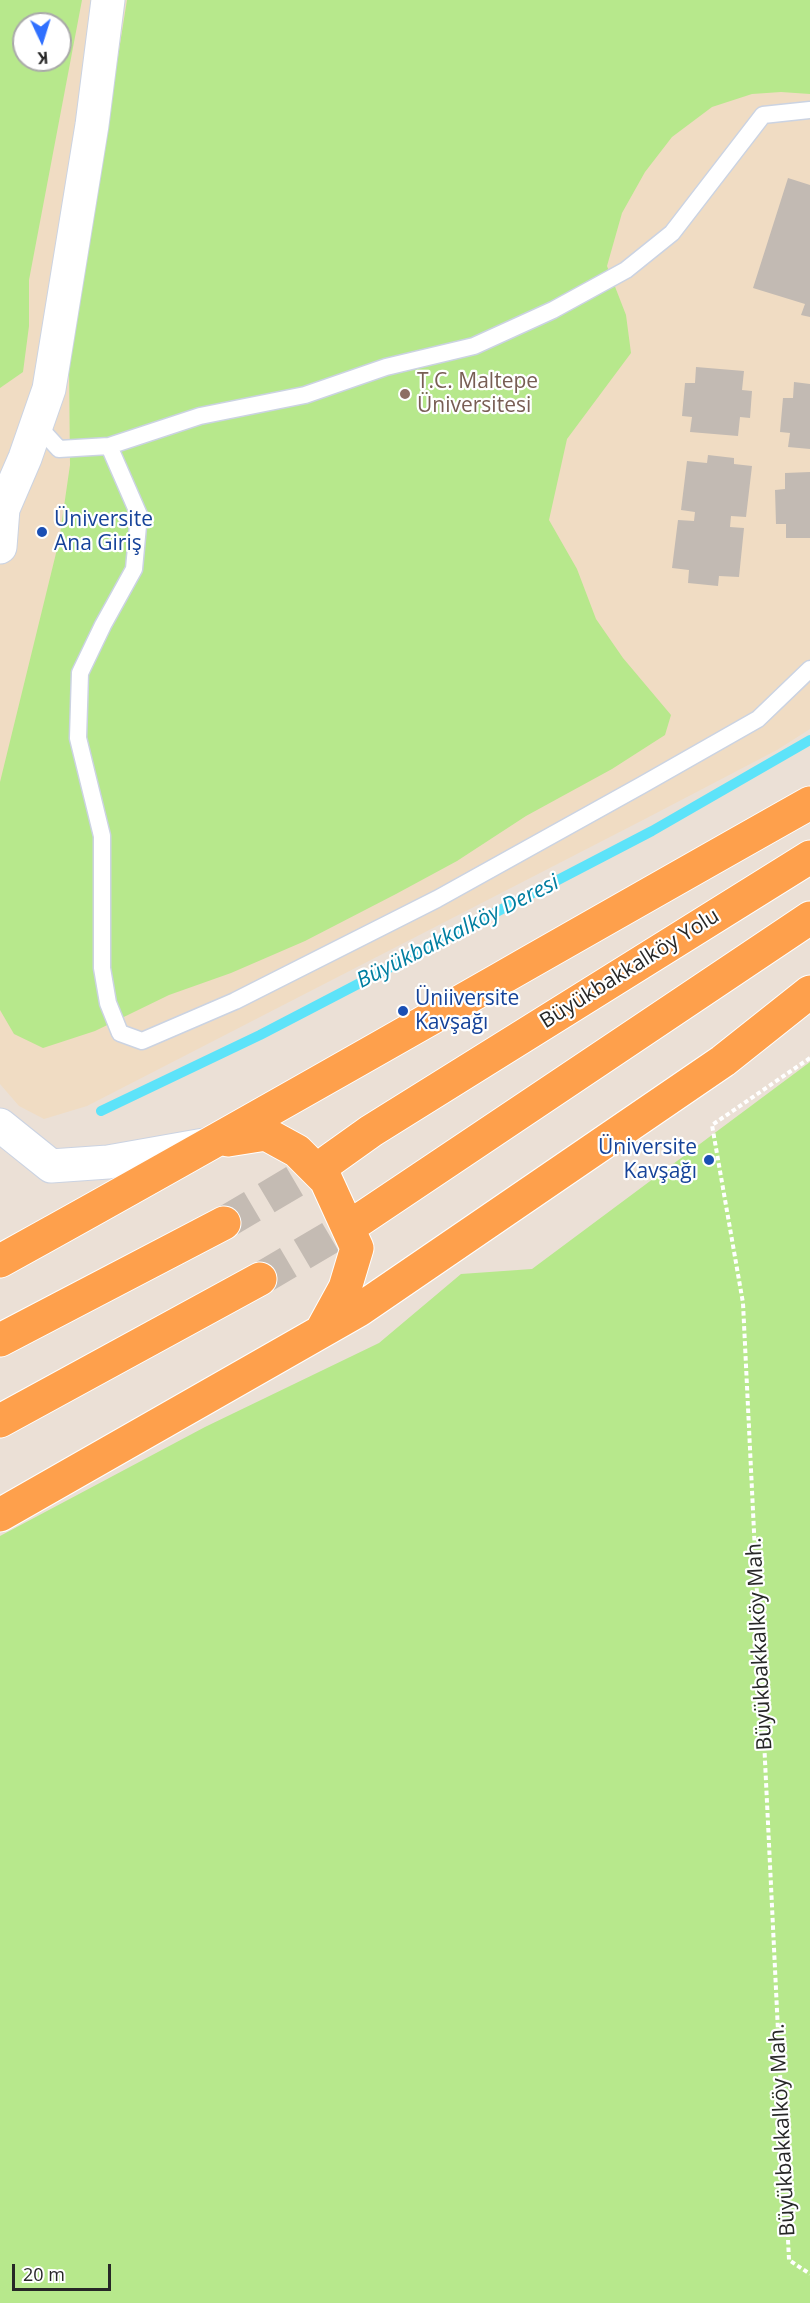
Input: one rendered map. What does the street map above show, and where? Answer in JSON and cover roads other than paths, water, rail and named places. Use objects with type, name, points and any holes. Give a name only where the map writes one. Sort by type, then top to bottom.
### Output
[{"type":"highway","points":[[0,1261],[215,1143],[480,988],[810,803]]},
{"type":"highway","name":"Büyükbakkalköy Yolu","points":[[329,1161],[381,1124],[810,857]]},
{"type":"highway","points":[[358,1221],[810,918]]},
{"type":"highway","points":[[0,1515],[359,1310],[723,1061],[810,992]]},
{"type":"highway","points":[[215,1143],[266,1134],[297,1151],[326,1180],[357,1248],[345,1288],[322,1330]]},
{"type":"highway","points":[[0,1340],[224,1222]]},
{"type":"highway","points":[[0,1421],[260,1279]]},
{"type":"street","points":[[0,547],[2,503],[25,458],[49,389],[92,125],[108,0]]},
{"type":"street","points":[[0,1125],[51,1166],[108,1162],[215,1143]]},
{"type":"lane","points":[[36,424],[59,449],[109,446],[200,416],[305,395],[386,367],[474,346],[553,310],[626,270],[672,233],[763,115],[810,110]]},
{"type":"lane","points":[[109,446],[139,515],[134,569],[80,673],[78,738],[102,836],[102,968],[108,1003],[120,1034],[142,1041],[235,1001],[437,899],[642,785],[758,719],[810,669]]},
{"type":"waterway","name":"Büyükbakkalköy Deresi","points":[[101,1111],[260,1035],[652,831],[810,740]]},
{"type":"tunnel","points":[[224,1223],[329,1161]]},
{"type":"tunnel","points":[[260,1279],[358,1221]]},
{"type":"place","name":"T.C. Maltepe Üniversitesi","points":[[405,394]]},
{"type":"place","name":"Üniversite Ana Giriş","points":[[42,532]]},
{"type":"place","name":"Üniiversite Kavşağı","points":[[403,1011]]},
{"type":"place","name":"Üniversite Kavşağı","points":[[709,1160]]}]
